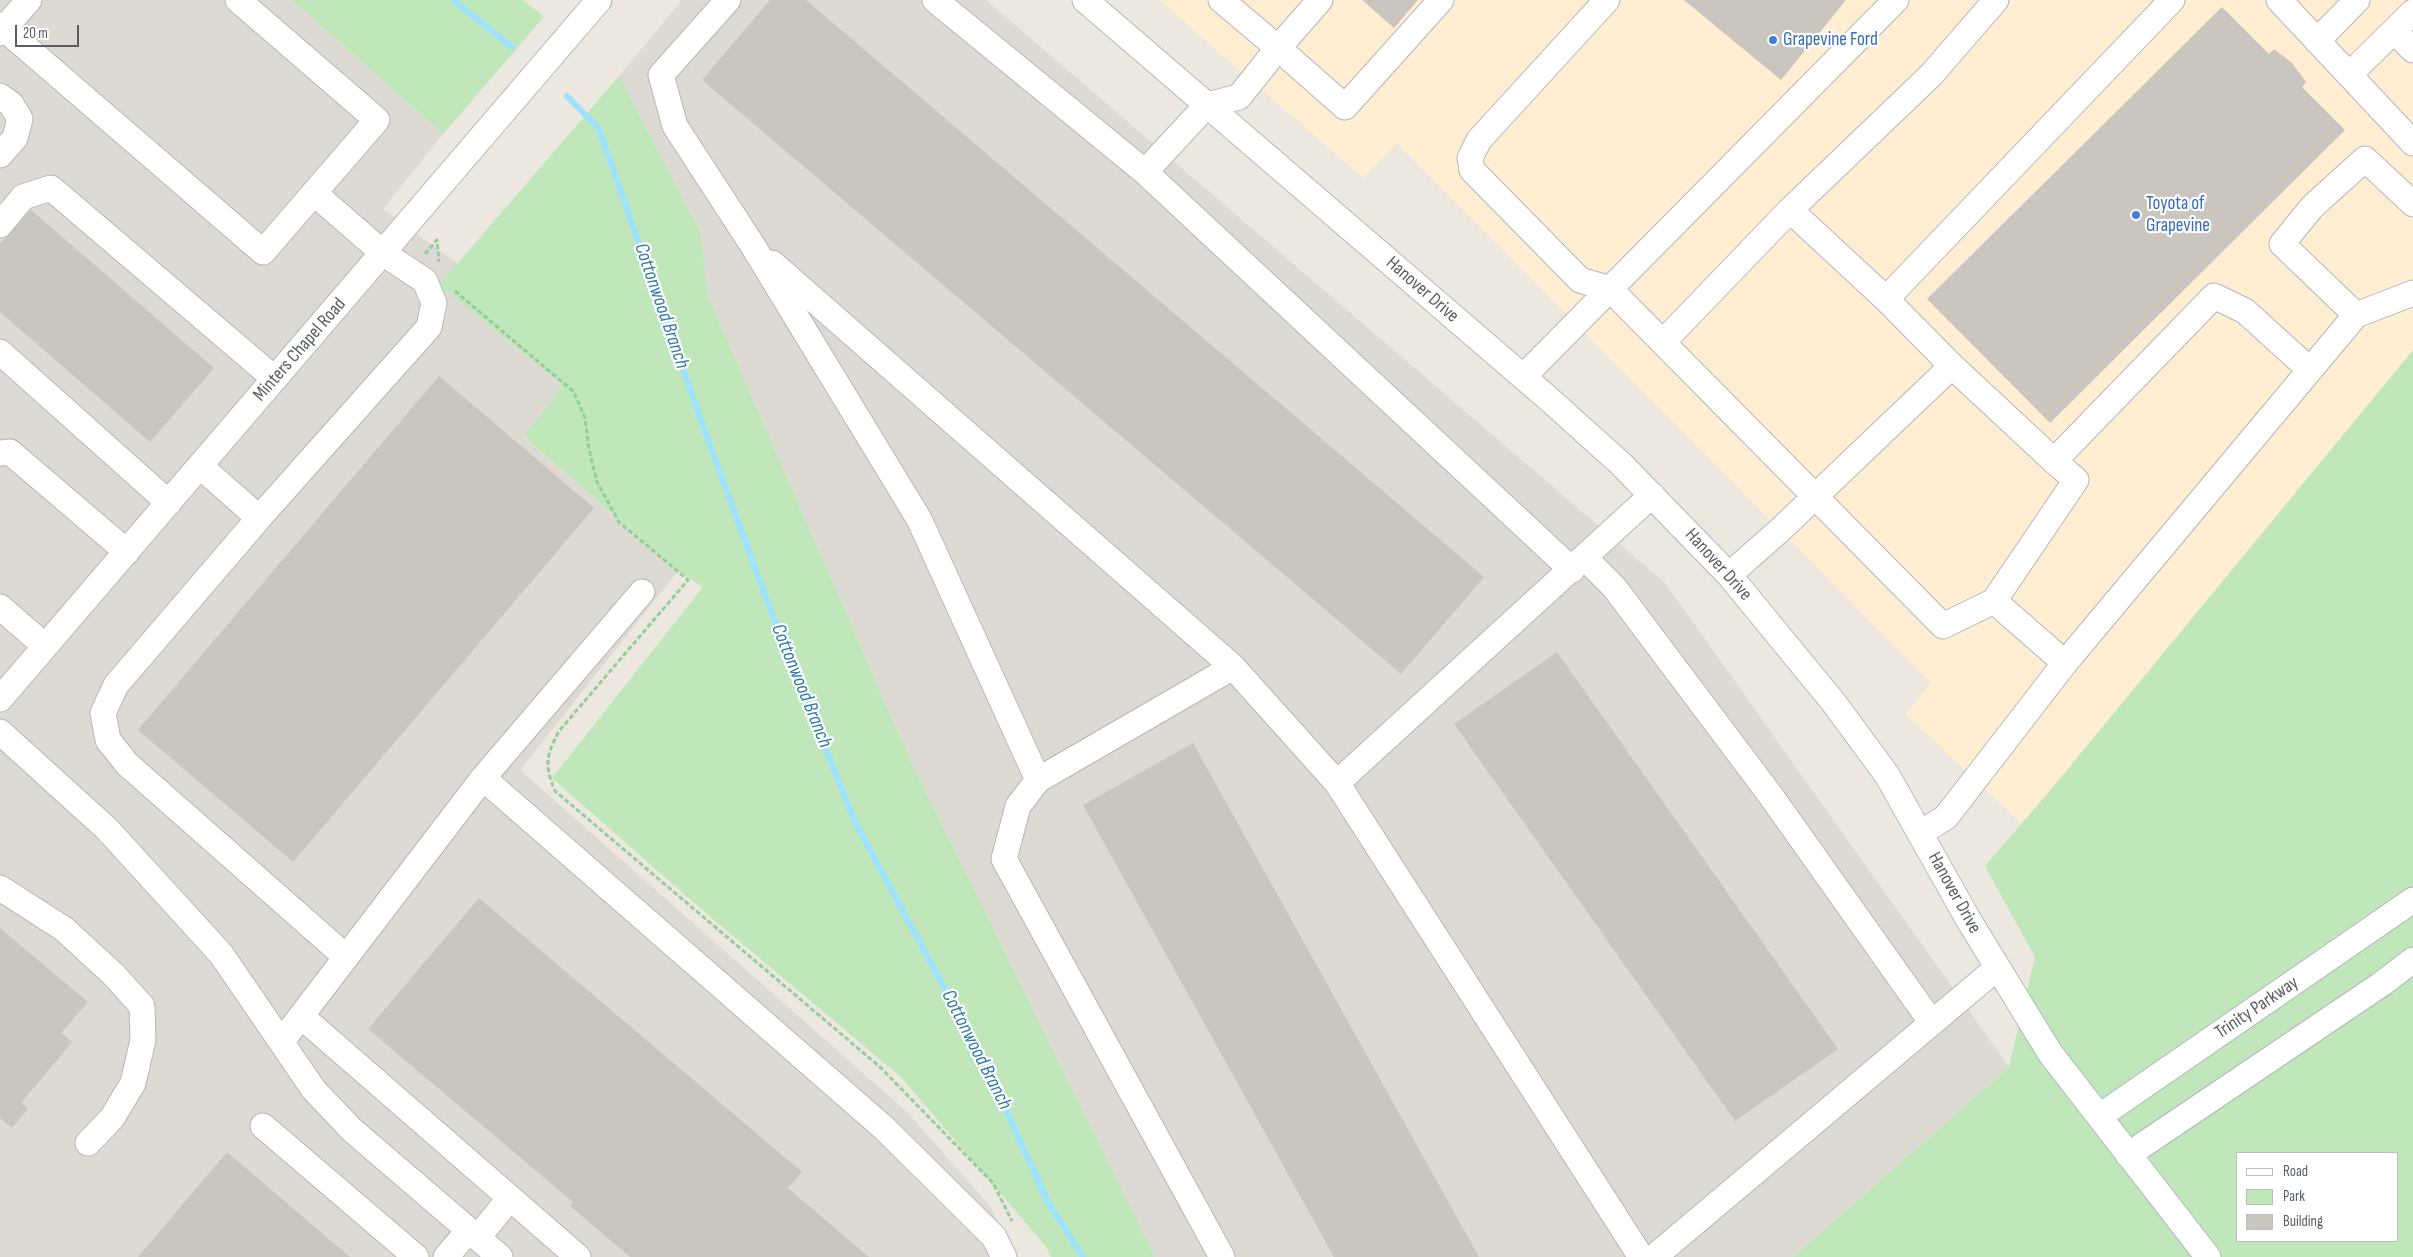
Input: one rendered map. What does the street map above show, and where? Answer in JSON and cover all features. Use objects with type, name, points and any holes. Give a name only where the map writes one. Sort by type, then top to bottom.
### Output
[{"type":"street","points":[[29,0],[1,29],[263,252],[377,120],[238,0]]},
{"type":"street","name":"Minters Chapel Road","points":[[0,699],[599,0]]},
{"type":"street","points":[[728,0],[661,75],[675,126],[753,246],[919,519],[1038,780]]},
{"type":"street","points":[[935,0],[1145,172],[1579,564],[1614,587],[1771,796],[1932,1023]]},
{"type":"street","name":"Hanover Drive","points":[[1085,0],[1523,377],[1621,464],[1729,575],[1834,703],[1887,775],[1997,968],[2050,1053],[2208,1257]]},
{"type":"street","points":[[1222,0],[1345,107],[1441,0]]},
{"type":"street","points":[[1145,172],[1208,105],[1239,97],[1320,0]]},
{"type":"street","points":[[1607,0],[1479,140],[1470,158],[1472,170],[1580,280],[1610,289],[1816,495],[1943,626],[1994,601],[2076,480],[1952,366],[1886,299],[1790,210]]},
{"type":"street","points":[[1523,377],[1896,0]]},
{"type":"street","points":[[1663,342],[1790,210],[1931,75],[1996,0]]},
{"type":"street","points":[[1886,299],[2172,0]]},
{"type":"street","points":[[2279,0],[2413,143]]},
{"type":"street","points":[[2317,40],[2357,0]]},
{"type":"street","points":[[2349,75],[2413,12]]},
{"type":"street","points":[[2394,31],[2413,50]]},
{"type":"street","points":[[0,96],[11,104],[20,119],[15,138],[0,155]]},
{"type":"street","points":[[2356,315],[2282,244],[2312,207],[2366,158],[2413,204]]},
{"type":"street","points":[[0,225],[23,197],[50,188],[274,379]]},
{"type":"street","points":[[314,193],[383,252],[426,281],[434,303],[428,327],[116,685],[103,713],[108,740],[127,764],[346,957]]},
{"type":"street","points":[[753,246],[1233,666],[1337,783],[1641,1257]]},
{"type":"street","points":[[1921,833],[1946,817],[2064,663],[2356,315],[2413,293]]},
{"type":"street","points":[[2054,461],[2214,296],[2245,311],[2310,370]]},
{"type":"street","points":[[0,352],[169,503]]},
{"type":"street","points":[[1729,575],[1952,366]]},
{"type":"street","points":[[0,453],[10,452],[127,552]]},
{"type":"street","points":[[200,466],[260,518]]},
{"type":"street","points":[[1337,783],[1579,564],[1652,495]]},
{"type":"street","points":[[282,1041],[482,778],[642,592]]},
{"type":"street","points":[[1994,601],[2064,663]]},
{"type":"street","points":[[0,607],[45,646]]},
{"type":"street","points":[[1222,1257],[1004,859],[1018,806],[1038,780],[1233,666]]},
{"type":"street","points":[[0,732],[107,829],[222,954],[314,1090],[352,1130],[500,1257]]},
{"type":"street","points":[[482,778],[884,1128],[994,1237],[1004,1257]]},
{"type":"street","points":[[0,888],[64,929],[113,974],[142,1006],[143,1040],[133,1083],[112,1118],[88,1143]]},
{"type":"street","name":"Trinity Parkway","points":[[2100,1116],[2413,900]]},
{"type":"street","points":[[2128,1155],[2383,983],[2413,960]]},
{"type":"street","points":[[1654,1257],[1997,968]]},
{"type":"street","points":[[300,1016],[578,1257]]},
{"type":"street","points":[[263,1126],[416,1257]]},
{"type":"street","points":[[446,1257],[510,1198]]},
{"type":"path","points":[[410,271],[437,240],[439,268]]},
{"type":"path","points":[[454,290],[574,392],[585,418],[589,449],[597,482],[619,522],[688,580],[559,731],[548,753],[547,774],[555,791],[880,1067],[993,1183],[1013,1224]]},
{"type":"shaded area","points":[[0,0],[292,0],[443,134],[383,209],[458,264],[440,285],[563,385],[524,438],[678,571],[520,770],[907,1112],[990,1206],[1016,1257],[0,1257]]},
{"type":"shaded area","points":[[682,0],[986,0],[1665,583],[2009,1067],[1793,1257],[1155,1257],[908,755],[708,296],[701,233],[619,76]]},
{"type":"shaded area","points":[[1159,0],[2413,0],[2413,350],[2022,824],[1905,714],[1931,683],[1397,143],[1363,178]]},
{"type":"green space","points":[[292,0],[523,0],[544,17],[443,134]]},
{"type":"green space","points":[[619,76],[701,233],[708,296],[908,755],[1155,1257],[1051,1257],[1047,1248],[901,1077],[701,909],[552,778],[703,587],[678,571],[524,437],[563,385],[439,285]]},
{"type":"green space","points":[[2413,350],[2413,1257],[1793,1257],[2009,1067],[2035,957],[1985,866],[2053,787]]},
{"type":"building","points":[[770,0],[806,0],[1484,577],[1401,674],[702,80]]},
{"type":"building","points":[[1362,0],[1418,0],[1394,28]]},
{"type":"building","name":"Grapevine Ford","points":[[1684,0],[1846,0],[1781,80]]},
{"type":"building","name":"Toyota of Grapevine","points":[[2222,7],[2269,54],[2274,49],[2292,63],[2306,82],[2302,87],[2345,130],[2050,423],[1927,299]]},
{"type":"building","points":[[31,210],[214,368],[150,442],[0,312],[0,244]]},
{"type":"building","points":[[439,376],[594,508],[293,862],[138,730]]},
{"type":"building","points":[[1557,652],[1838,1049],[1735,1121],[1454,724]]},
{"type":"building","points":[[1193,743],[1479,1257],[1334,1257],[1083,805]]},
{"type":"building","points":[[479,898],[802,1172],[788,1188],[869,1257],[630,1257],[570,1206],[573,1202],[368,1029]]},
{"type":"building","points":[[0,928],[88,1002],[61,1033],[72,1042],[21,1103],[28,1109],[12,1128],[0,1118]]},
{"type":"building","points":[[227,1152],[350,1257],[138,1257]]},
{"type":"waterway","name":"Cottonwood Branch","points":[[453,0],[512,47]]},
{"type":"waterway","name":"Cottonwood Branch","points":[[567,96],[599,129],[708,440],[771,611],[855,822],[981,1056],[1048,1202],[1083,1257]]},
{"type":"place","name":"Grapevine Ford","points":[[1773,40]]},
{"type":"place","name":"Toyota of Grapevine","points":[[2136,215]]}]
